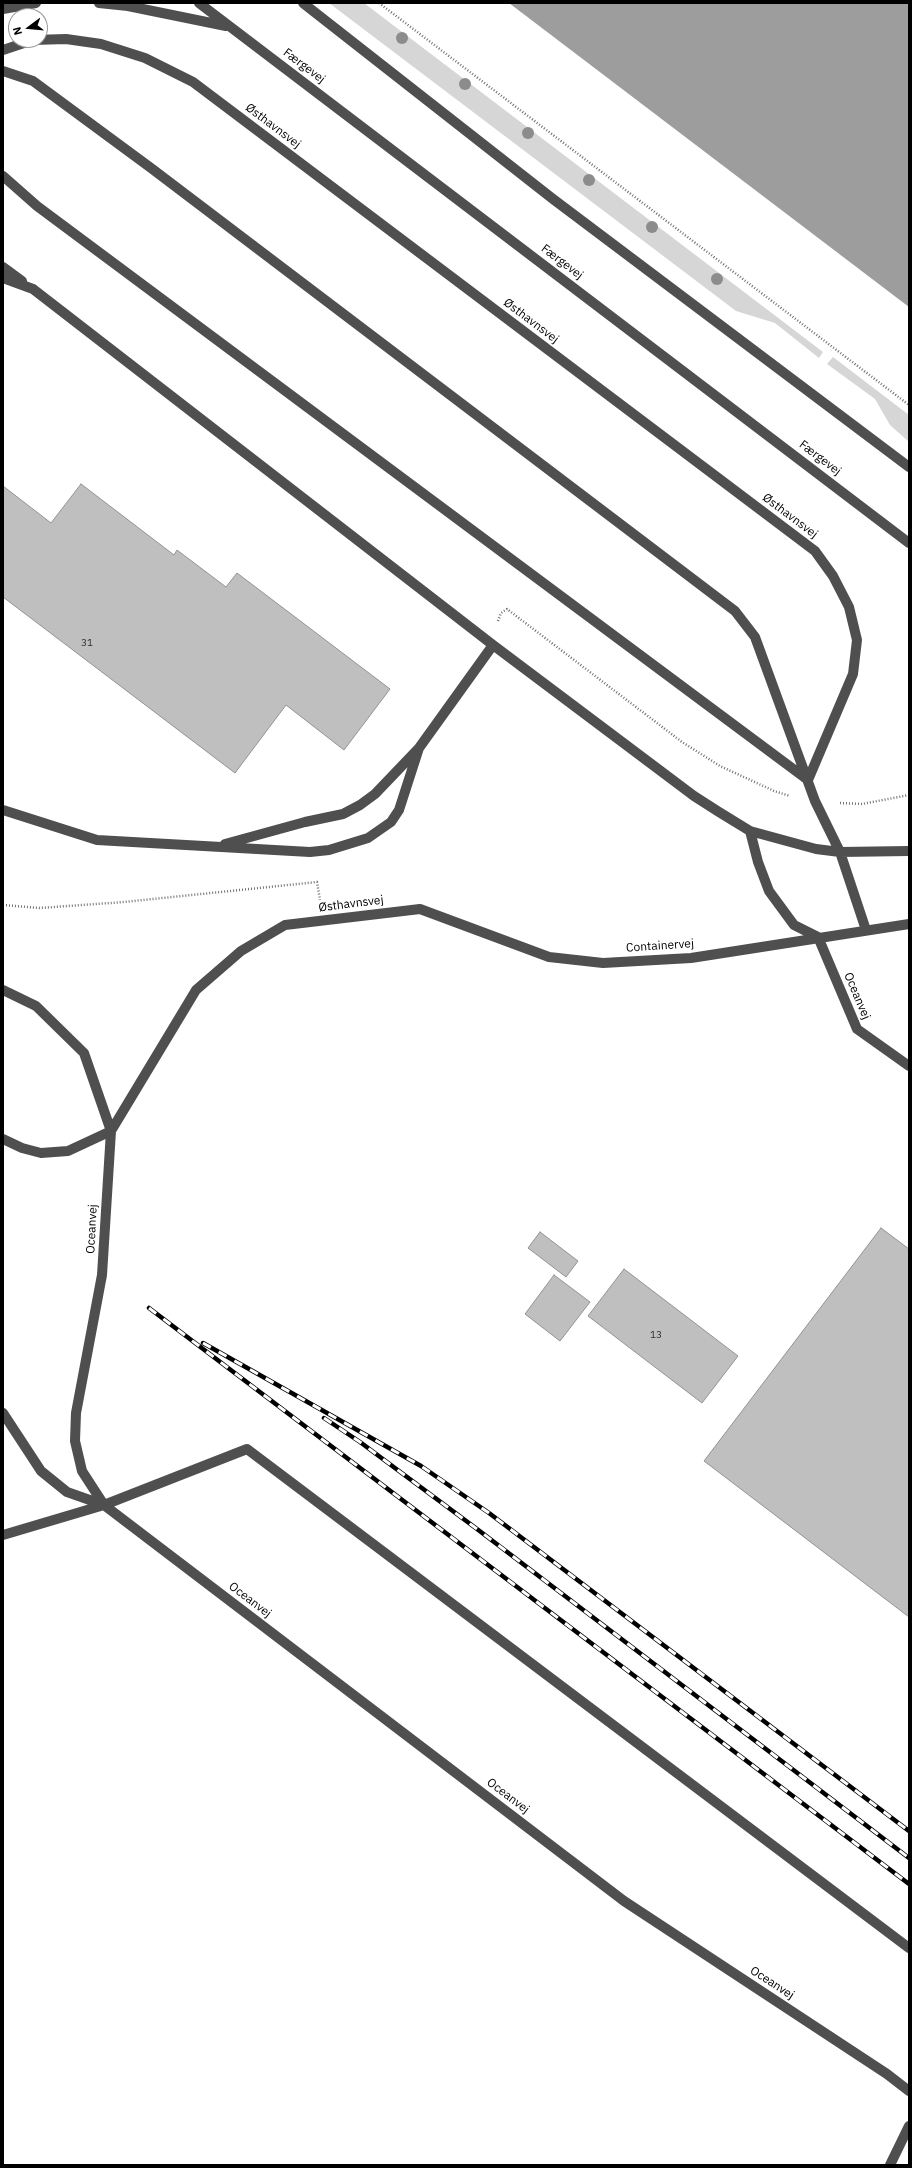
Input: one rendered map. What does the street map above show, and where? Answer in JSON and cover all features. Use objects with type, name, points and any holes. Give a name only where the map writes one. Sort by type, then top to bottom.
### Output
[{"type":"street","points":[[3,8],[36,3]]},
{"type":"street","points":[[99,3],[128,6],[230,27]]},
{"type":"street","name":"Færgevej","points":[[198,3],[909,543]]},
{"type":"street","points":[[303,3],[553,199],[909,467]]},
{"type":"street","name":"Østhavnsvej","points":[[3,50],[33,40],[66,40],[101,44],[145,58],[193,82],[815,551],[833,576],[849,607],[857,640],[854,674],[808,780]]},
{"type":"street","points":[[3,71],[33,81],[151,168],[735,611],[755,637],[815,801],[840,852],[866,930]]},
{"type":"street","points":[[3,176],[37,206],[808,780]]},
{"type":"street","points":[[3,267],[493,644],[694,796],[750,831],[816,849],[840,852],[907,851]]},
{"type":"street","points":[[3,278],[33,289]]},
{"type":"street","points":[[218,846],[305,822],[343,814],[375,794],[419,748],[493,644]]},
{"type":"street","points":[[3,810],[98,840],[310,852],[351,845],[368,838],[391,822],[399,810],[419,748]]},
{"type":"street","points":[[750,831],[758,862],[769,891],[794,925],[818,937]]},
{"type":"street","name":"Østhavnsvej","points":[[110,1131],[196,990],[241,951],[285,925],[420,909]]},
{"type":"street","name":"Containervej","points":[[420,909],[549,957],[603,963],[691,958],[909,924]]},
{"type":"street","name":"Oceanvej","points":[[818,937],[857,1029],[909,1066]]},
{"type":"street","name":"Oceanvej","points":[[3,990],[36,1006],[84,1053],[110,1131],[102,1275],[76,1413],[75,1441],[82,1471],[104,1504],[624,1901],[887,2074],[909,2091]]},
{"type":"street","points":[[3,1139],[22,1148],[41,1153],[68,1151],[110,1131]]},
{"type":"street","name":"Oceanvej","points":[[3,1413],[41,1471],[67,1492],[104,1504]]},
{"type":"street","points":[[3,1535],[104,1504],[247,1449],[909,1948]]},
{"type":"street","points":[[890,2165],[909,2126]]},
{"type":"path","points":[[379,3],[909,405]]},
{"type":"path","points":[[493,644],[496,636],[498,619],[503,610],[507,609],[688,746],[720,766],[774,791],[815,801],[862,804],[909,795]]},
{"type":"path","points":[[3,905],[40,908],[124,902],[316,882],[324,920]]},
{"type":"shaded area","points":[[329,3],[364,3],[823,352],[819,358],[775,323],[736,311]]},
{"type":"shaded area","points":[[509,3],[909,3],[909,307]]},
{"type":"shaded area","points":[[833,357],[909,415],[909,442],[890,425],[875,399],[827,364]]},
{"type":"building","points":[[81,484],[174,555],[177,550],[226,587],[237,573],[390,689],[344,750],[286,705],[235,773],[3,597],[3,486],[51,523]]},
{"type":"building","points":[[881,1228],[909,1249],[909,1617],[704,1461]]},
{"type":"building","points":[[540,1232],[578,1261],[566,1277],[528,1248]]},
{"type":"building","points":[[624,1269],[738,1356],[702,1403],[588,1316]]},
{"type":"building","points":[[554,1275],[590,1302],[560,1341],[525,1314]]},
{"type":"railway","points":[[149,1308],[909,1884]]},
{"type":"railway","points":[[203,1343],[421,1466],[489,1513],[909,1831]]},
{"type":"railway","points":[[324,1418],[360,1442],[477,1529],[909,1858]]}]
